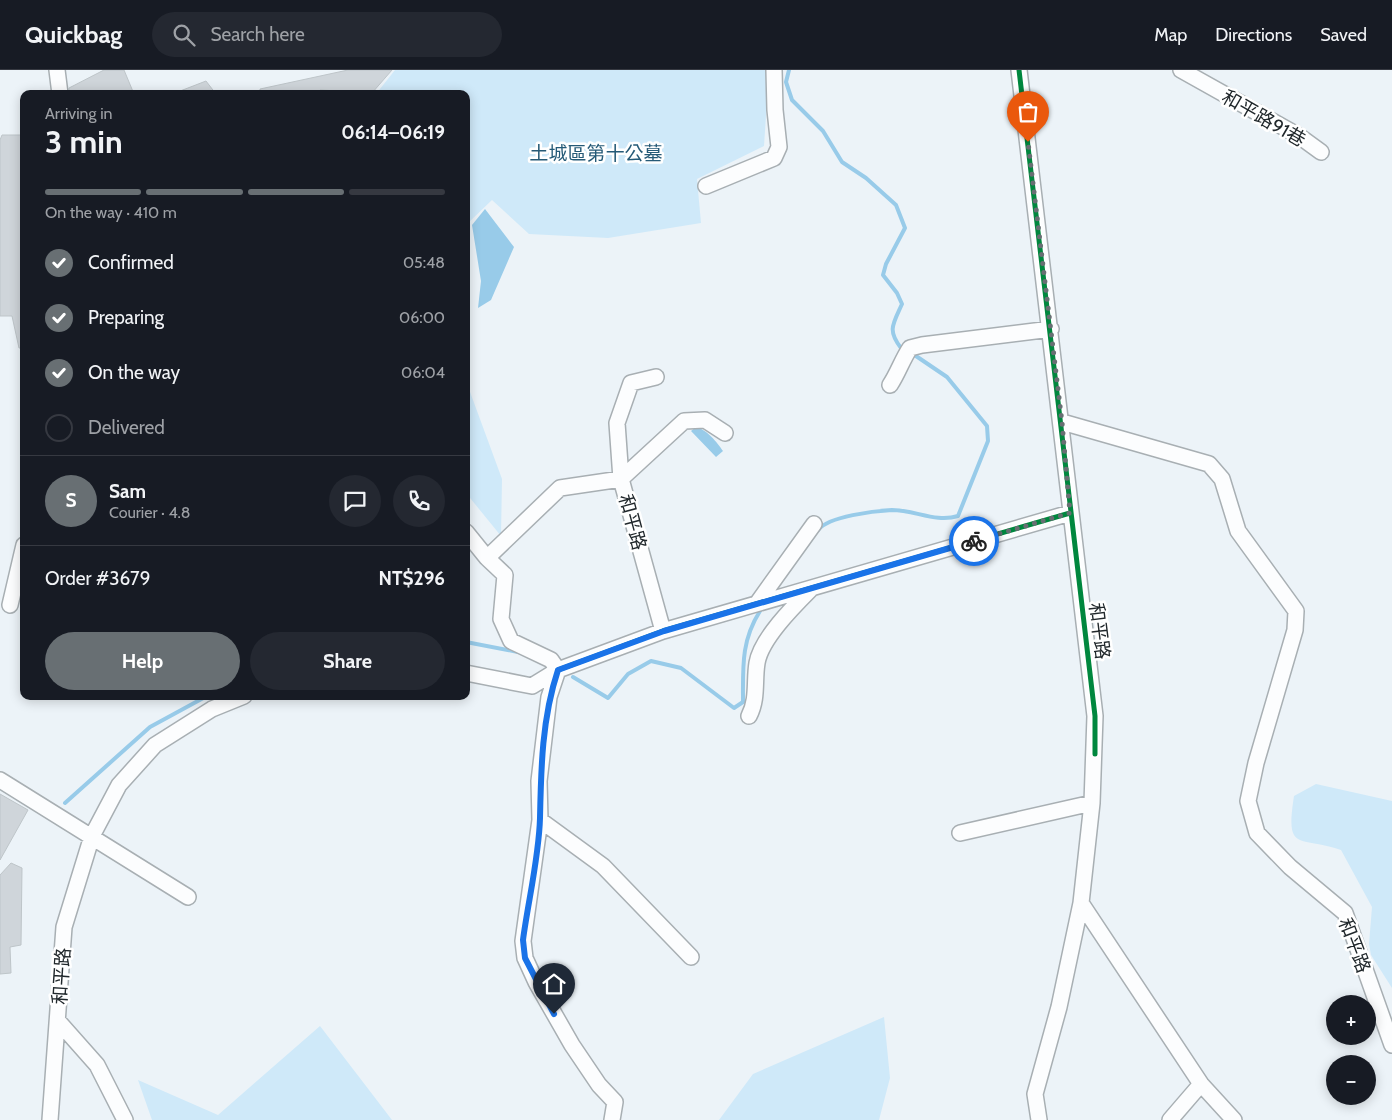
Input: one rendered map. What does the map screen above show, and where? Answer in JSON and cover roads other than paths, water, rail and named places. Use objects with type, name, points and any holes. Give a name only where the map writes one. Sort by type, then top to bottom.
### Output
[{"type":"street","points":[[57,70],[60,90]]},
{"type":"street","points":[[706,186],[774,158],[779,147],[774,110],[774,70]]},
{"type":"street","name":"和平路","points":[[1019,70],[1062,422],[1070,513],[1095,716],[1092,803],[1081,903],[1059,1007],[1035,1094],[1039,1120]]},
{"type":"street","name":"和平路91巷","points":[[1182,70],[1299,136],[1321,152]]},
{"type":"street","points":[[890,385],[910,348],[922,344],[1051,329]]},
{"type":"street","points":[[487,558],[560,488],[621,479],[617,423],[631,383],[656,377]]},
{"type":"street","name":"和平路","points":[[664,631],[621,479],[684,422],[705,420],[725,433]]},
{"type":"street","name":"和平路","points":[[1062,422],[1208,464],[1222,479],[1238,531],[1296,611],[1296,630],[1256,763],[1248,801],[1257,833],[1290,867],[1345,913],[1392,1045]]},
{"type":"street","points":[[470,674],[532,686],[558,670],[664,631],[758,602],[811,589],[1070,513]]},
{"type":"street","points":[[758,602],[814,524]]},
{"type":"street","points":[[470,537],[487,558],[505,575],[501,619],[512,642],[551,660],[558,670]]},
{"type":"street","points":[[10,605],[20,562]]},
{"type":"street","points":[[749,716],[754,705],[757,661],[765,643],[783,619],[811,589]]},
{"type":"street","points":[[558,670],[549,697],[539,781],[540,820],[523,940],[525,958],[536,982],[572,1045],[598,1085],[615,1102],[612,1120]]},
{"type":"street","name":"和平路","points":[[50,1120],[64,927],[92,836],[118,785],[155,745],[212,709],[234,700]]},
{"type":"street","points":[[0,780],[188,897]]},
{"type":"street","points":[[960,833],[1092,803]]},
{"type":"street","points":[[540,820],[603,866],[691,957]]},
{"type":"street","points":[[1081,903],[1201,1084],[1234,1120]]},
{"type":"street","points":[[58,1021],[97,1065],[125,1120]]},
{"type":"street","points":[[1170,1120],[1201,1084]]},
{"type":"water","points":[[485,209],[514,247],[491,300],[478,308],[481,281],[472,225]]},
{"type":"water","points":[[696,427],[708,433],[723,451],[716,457],[691,431]]},
{"type":"waterway","points":[[789,70],[786,82],[792,100],[823,131],[842,162],[866,178],[896,205],[905,228],[886,264],[883,275],[897,293],[902,304],[893,327],[894,336],[901,348]]},
{"type":"waterway","points":[[818,530],[824,525],[842,518],[892,510],[942,518],[958,516],[988,441],[987,426],[947,377],[913,354]]},
{"type":"waterway","points":[[573,677],[608,698],[628,674],[651,661],[681,668],[734,708],[743,702],[743,666],[746,644],[749,633],[760,611]]},
{"type":"waterway","points":[[470,643],[518,652]]},
{"type":"waterway","points":[[65,803],[150,727],[200,700]]},
{"type":"park label","name":"土城區第十公墓","points":[[596,153]]}]
